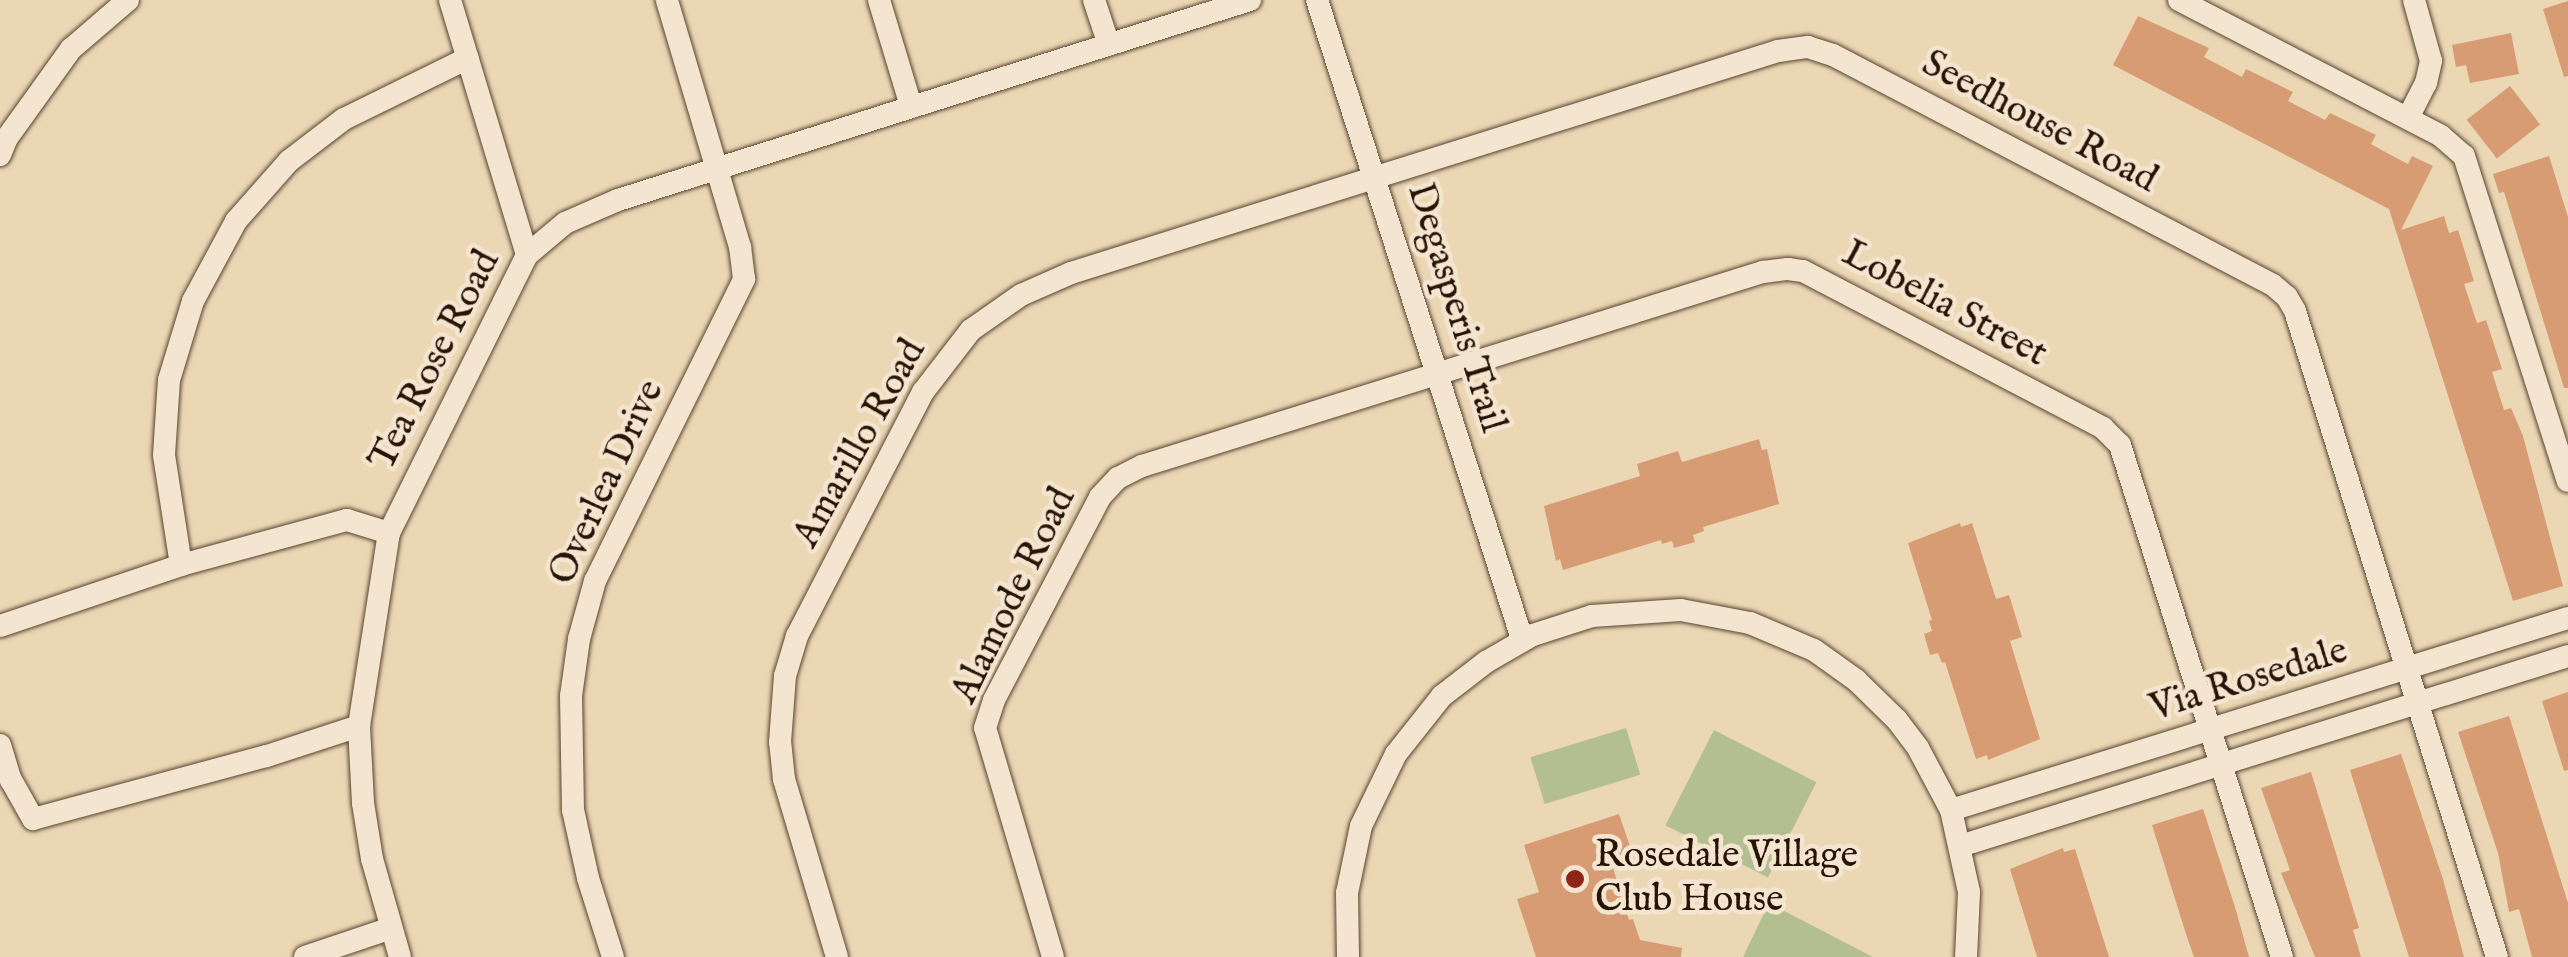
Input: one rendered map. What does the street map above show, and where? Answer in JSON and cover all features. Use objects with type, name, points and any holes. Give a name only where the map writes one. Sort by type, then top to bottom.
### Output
[{"type":"street","points":[[0,155],[6,138],[71,49],[128,0]]},
{"type":"street","points":[[450,0],[527,255]]},
{"type":"street","name":"Overlea Drive","points":[[614,957],[588,878],[574,810],[571,696],[579,639],[595,581],[744,279],[740,247],[668,0]]},
{"type":"street","points":[[879,0],[911,106]]},
{"type":"street","points":[[1094,0],[1109,45]]},
{"type":"street","name":"Tea Rose Road","points":[[400,957],[363,802],[359,726],[390,533],[527,255],[566,223],[618,200],[1250,0]]},
{"type":"street","name":"Degasperis Trail","points":[[1317,0],[1522,639]]},
{"type":"street","points":[[2180,0],[2455,145],[2470,168],[2568,481]]},
{"type":"street","points":[[2408,118],[2426,83],[2431,61],[2414,0]]},
{"type":"street","name":"Seedhouse Road","points":[[1377,178],[1778,51],[1808,47],[1833,55],[2256,276],[2287,298],[2296,312],[2497,957]]},
{"type":"street","points":[[182,564],[164,455],[169,380],[193,302],[236,221],[288,161],[344,119],[468,58]]},
{"type":"street","name":"Amarillo Road","points":[[838,957],[784,779],[780,742],[785,676],[797,636],[939,368],[984,320],[1048,281],[1377,178]]},
{"type":"street","name":"Lobelia Street","points":[[1438,374],[1763,272],[1803,271],[2113,436],[2126,457],[2282,957]]},
{"type":"street","name":"Alamode Road","points":[[1052,957],[985,728],[994,700],[1100,497],[1118,478],[1142,466],[1438,374]]},
{"type":"street","points":[[0,626],[182,564],[347,520],[390,533]]},
{"type":"street","points":[[1348,957],[1351,867],[1361,826],[1396,754],[1442,696],[1522,639],[1592,616],[1636,610],[1716,614],[1772,630],[1814,650],[1878,699],[1918,748],[1951,810],[1969,892],[1966,957]]},
{"type":"street","name":"Via Rosedale","points":[[1951,810],[2568,618]]},
{"type":"street","name":"Via Rosedale","points":[[1960,846],[2568,656]]},
{"type":"street","points":[[0,745],[11,780],[33,818],[267,756],[359,726]]},
{"type":"street","points":[[305,957],[391,928]]},
{"type":"green space","points":[[1626,728],[1640,775],[1545,804],[1530,757]]},
{"type":"green space","points":[[1714,730],[1816,782],[1768,878],[1665,825]]},
{"type":"green space","points":[[1769,903],[1873,957],[1743,957]]},
{"type":"building","points":[[2568,1],[2568,76],[2564,77],[2543,9]]},
{"type":"building","points":[[2138,16],[2209,48],[2204,57],[2242,77],[2246,69],[2293,92],[2288,101],[2325,120],[2330,113],[2376,135],[2371,144],[2408,164],[2412,156],[2433,166],[2401,230],[2444,216],[2449,233],[2458,230],[2474,281],[2464,284],[2477,323],[2486,320],[2502,369],[2492,372],[2504,410],[2511,408],[2523,436],[2563,586],[2513,601],[2389,209],[2113,65]]},
{"type":"building","points":[[2511,33],[2519,74],[2470,83],[2466,65],[2456,67],[2452,45]]},
{"type":"building","points":[[2510,86],[2540,125],[2497,158],[2467,120]]},
{"type":"building","points":[[2549,156],[2568,217],[2568,388],[2564,388],[2504,192],[2499,193],[2493,174]]},
{"type":"building","points":[[1759,439],[1762,450],[1767,449],[1779,504],[1703,527],[1704,531],[1693,535],[1695,542],[1674,548],[1672,541],[1662,544],[1661,540],[1563,570],[1560,559],[1556,561],[1544,506],[1640,476],[1637,464],[1678,451],[1682,462]]},
{"type":"building","points":[[1960,523],[1961,527],[1972,523],[1996,599],[2009,595],[2022,637],[2010,641],[2040,739],[1988,760],[1987,755],[1976,759],[1945,662],[1938,653],[1930,655],[1924,634],[1932,631],[1932,620],[1908,543]]},
{"type":"building","points":[[2568,692],[2568,770],[2564,771],[2542,701]]},
{"type":"building","points":[[2509,716],[2568,903],[2568,957],[2532,957],[2519,909],[2509,912],[2498,853],[2458,732]]},
{"type":"building","points":[[2401,754],[2443,879],[2464,957],[2409,957],[2350,770]]},
{"type":"building","points":[[2311,772],[2359,928],[2353,930],[2361,957],[2315,957],[2281,873],[2290,870],[2261,788]]},
{"type":"building","points":[[2203,809],[2249,957],[2194,957],[2152,825]]},
{"type":"building","name":"Rosedale Village Club House","points":[[1619,814],[1634,858],[1612,865],[1629,920],[1633,919],[1640,940],[1682,948],[1681,957],[1536,957],[1517,899],[1539,892],[1524,845]]},
{"type":"building","points":[[2063,848],[2064,852],[2075,849],[2109,957],[2037,957],[2010,869]]},
{"type":"place","name":"Rosedale Village Club House","points":[[1575,879]]}]
